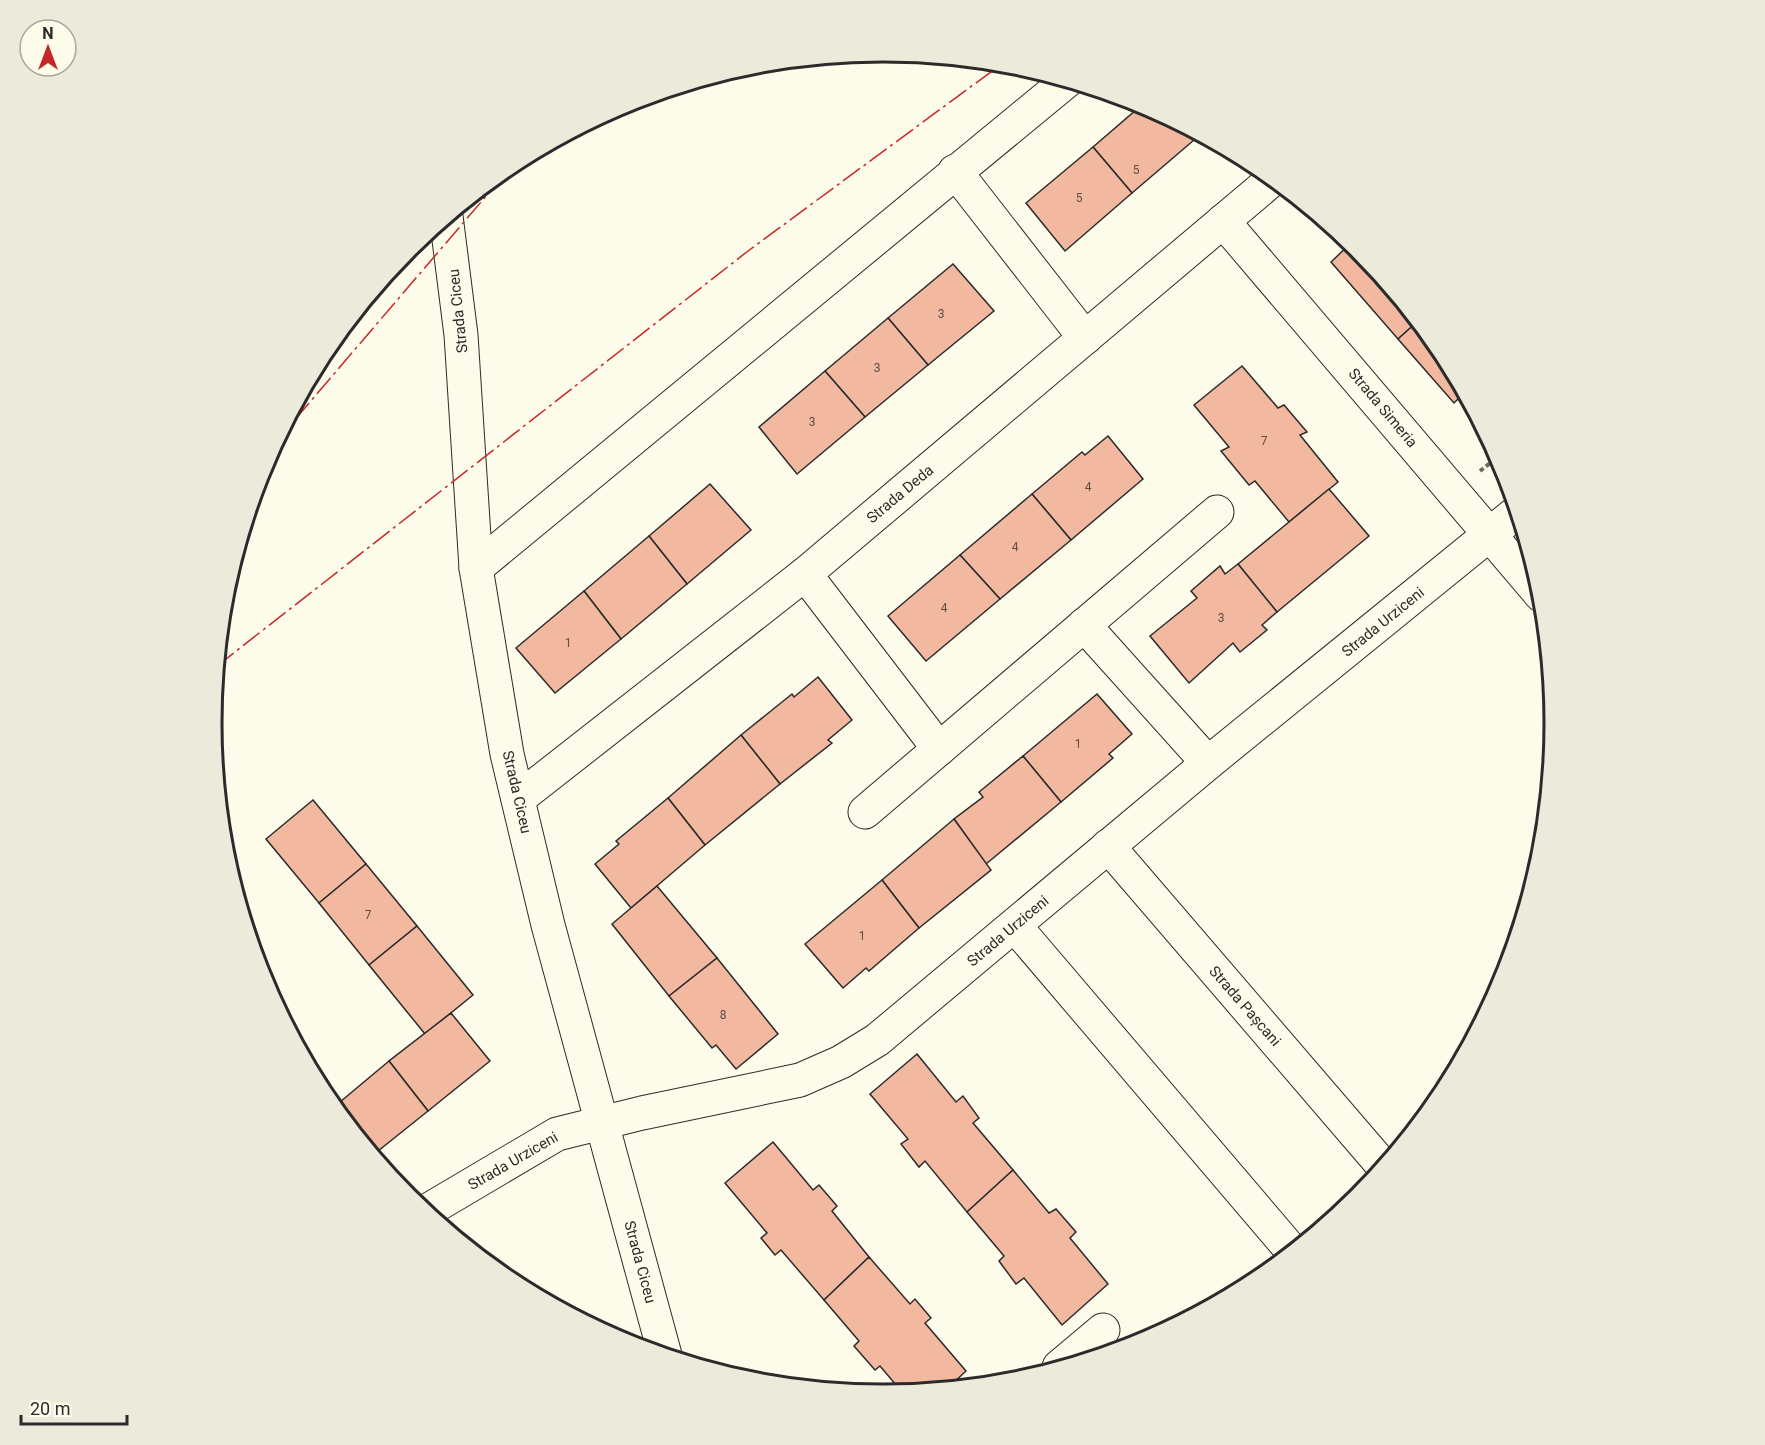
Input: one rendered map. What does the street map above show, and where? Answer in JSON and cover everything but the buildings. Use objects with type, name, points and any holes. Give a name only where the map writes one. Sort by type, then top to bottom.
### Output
[{"type":"street","points":[[476,568],[1060,86]]},
{"type":"street","points":[[955,171],[1085,338]]},
{"type":"street","name":"Strada Deda","points":[[518,799],[805,574],[1266,184]]},
{"type":"street","name":"Strada Simeria","points":[[1223,220],[1527,578]]},
{"type":"street","name":"Strada Ciceu","points":[[447,226],[462,335],[476,568],[507,754],[549,926],[662,1345]]},
{"type":"street","points":[[865,812],[1217,512]]},
{"type":"street","name":"Strada Urziceni","points":[[434,1207],[557,1134],[800,1080],[841,1062],[877,1040],[1208,763],[1510,518]]},
{"type":"street","points":[[805,574],[939,749]]},
{"type":"street","points":[[1084,625],[1208,763]]},
{"type":"street","name":"Strada Pașcani","points":[[1108,846],[1378,1160]]},
{"type":"street","points":[[1015,926],[1287,1245]]},
{"type":"street","points":[[1073,1355],[1103,1330]]},
{"type":"path","points":[[1487,479],[1478,472],[1490,463]]},
{"type":"power","points":[[225,660],[748,251],[992,71]]},
{"type":"power","points":[[296,418],[492,190]]}]
